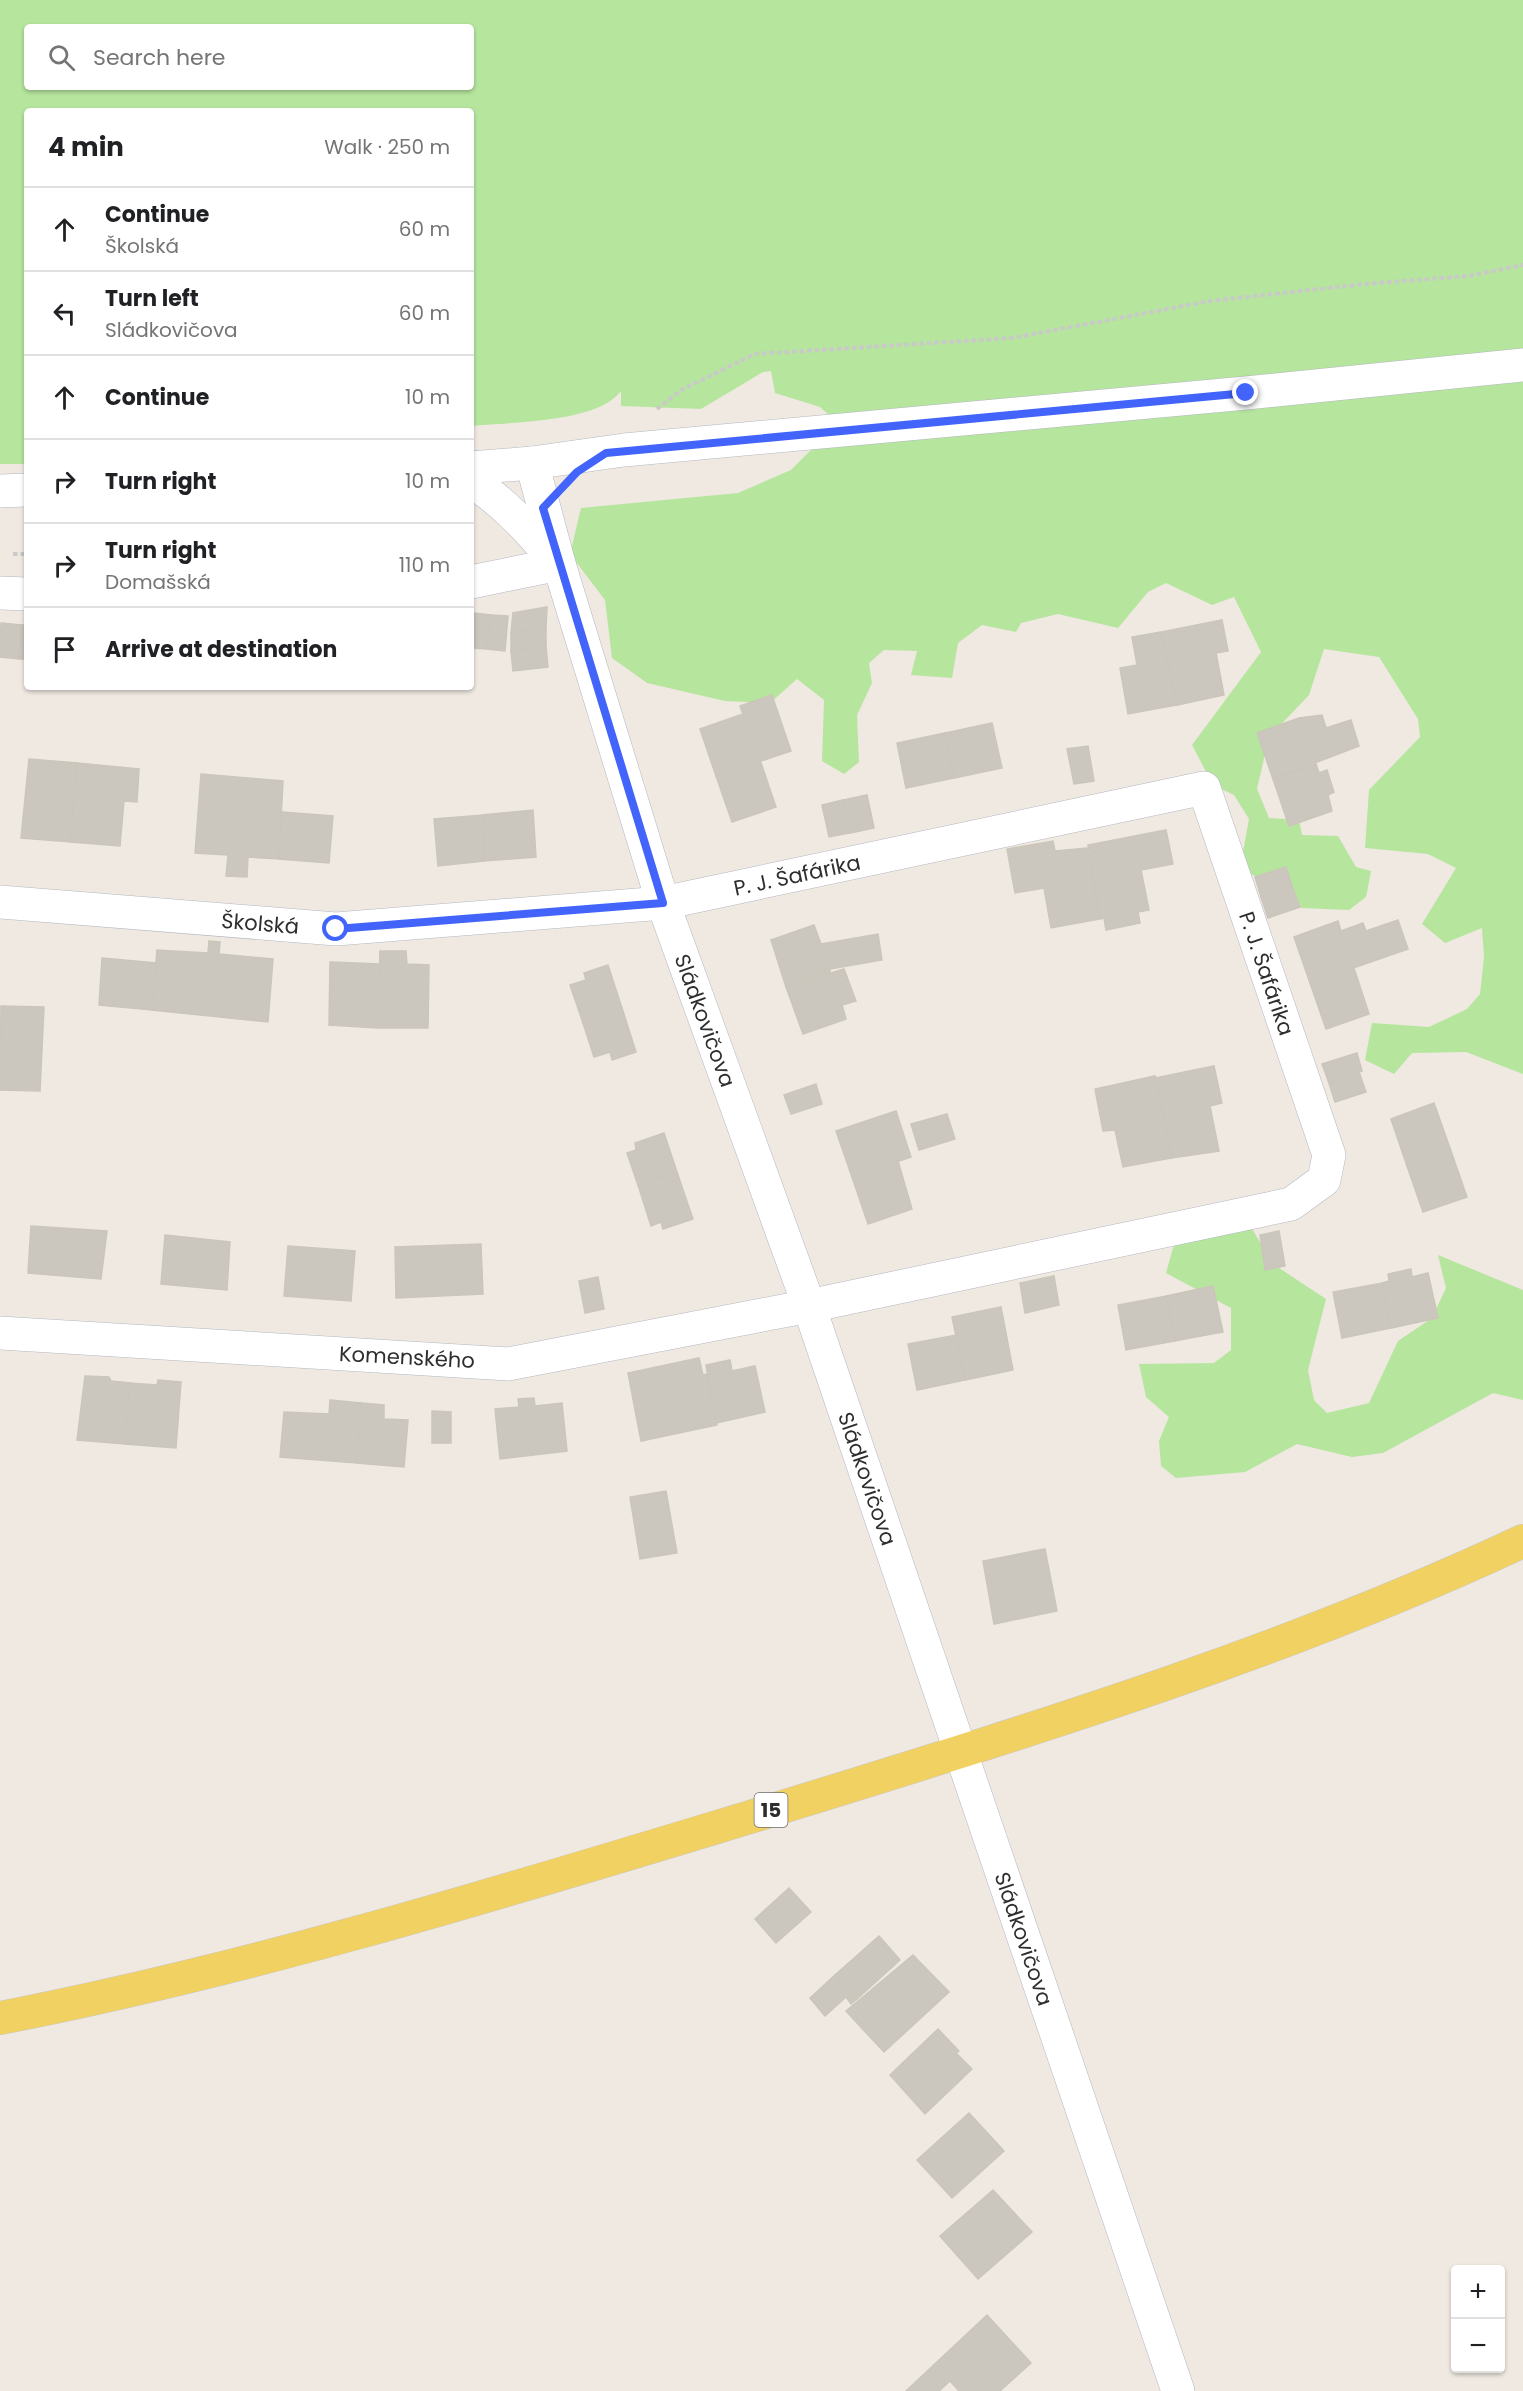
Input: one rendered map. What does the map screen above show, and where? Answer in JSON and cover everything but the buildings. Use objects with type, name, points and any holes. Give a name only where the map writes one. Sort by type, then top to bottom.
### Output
[{"type":"main road","name":"15","points":[[0,2018],[170,1981],[506,1891],[962,1752],[1137,1694],[1302,1635],[1389,1601],[1523,1541]]},
{"type":"street","points":[[474,468],[532,463],[615,451],[1523,365]]},
{"type":"street","points":[[543,508],[577,472],[615,451]]},
{"type":"street","name":"Sládkovičova","points":[[532,463],[559,564],[663,903],[809,1306],[1178,2391]]},
{"type":"street","points":[[474,483],[488,492],[514,516],[559,564]]},
{"type":"street","points":[[0,491],[24,490]]},
{"type":"street","points":[[474,581],[559,564]]},
{"type":"street","points":[[0,593],[24,594]]},
{"type":"street","name":"P. J. Šafárika","points":[[663,903],[1204,788],[1329,1155],[1324,1180],[1291,1204],[809,1306]]},
{"type":"street","name":"Školská","points":[[0,902],[336,929],[663,903]]},
{"type":"street","name":"Komenského","points":[[0,1333],[508,1364],[809,1306]]},
{"type":"path","points":[[615,451],[640,422],[681,390],[755,354],[1012,338],[1210,301],[1365,284],[1468,276],[1523,265]]},
{"type":"green space","points":[[0,0],[1523,0],[1523,1074],[1466,1052],[1412,1053],[1394,1074],[1365,1060],[1372,1023],[1429,1027],[1467,1009],[1480,994],[1484,957],[1482,928],[1445,943],[1422,924],[1456,868],[1428,854],[1365,848],[1369,790],[1420,737],[1418,719],[1379,657],[1324,649],[1309,695],[1269,737],[1257,789],[1269,818],[1299,820],[1302,835],[1338,836],[1356,867],[1371,871],[1366,897],[1349,910],[1302,908],[1250,873],[1242,857],[1249,819],[1234,795],[1213,785],[1192,745],[1261,652],[1234,597],[1212,605],[1166,583],[1148,592],[1118,628],[1058,614],[1021,623],[1016,632],[982,625],[958,643],[952,678],[911,675],[917,651],[884,650],[869,663],[872,683],[857,715],[859,762],[844,774],[822,761],[824,700],[797,679],[770,703],[725,701],[647,683],[612,658],[605,600],[570,554],[581,508],[738,493],[791,470],[838,423],[820,407],[775,393],[771,371],[763,372],[701,409],[621,406],[621,391],[610,402],[573,415],[529,422],[474,426],[474,108],[24,108],[24,464],[0,464]]},
{"type":"green space","points":[[1251,1227],[1273,1264],[1326,1299],[1308,1370],[1314,1400],[1327,1413],[1369,1403],[1398,1341],[1432,1318],[1446,1288],[1438,1255],[1523,1290],[1523,1400],[1493,1393],[1383,1453],[1352,1457],[1297,1444],[1245,1472],[1176,1478],[1161,1466],[1159,1441],[1169,1417],[1146,1397],[1139,1364],[1214,1363],[1231,1350],[1231,1308],[1166,1273],[1175,1241]]},
{"type":"route","points":[[336,929],[663,903],[543,508],[577,472],[606,453],[1246,393]]}]
